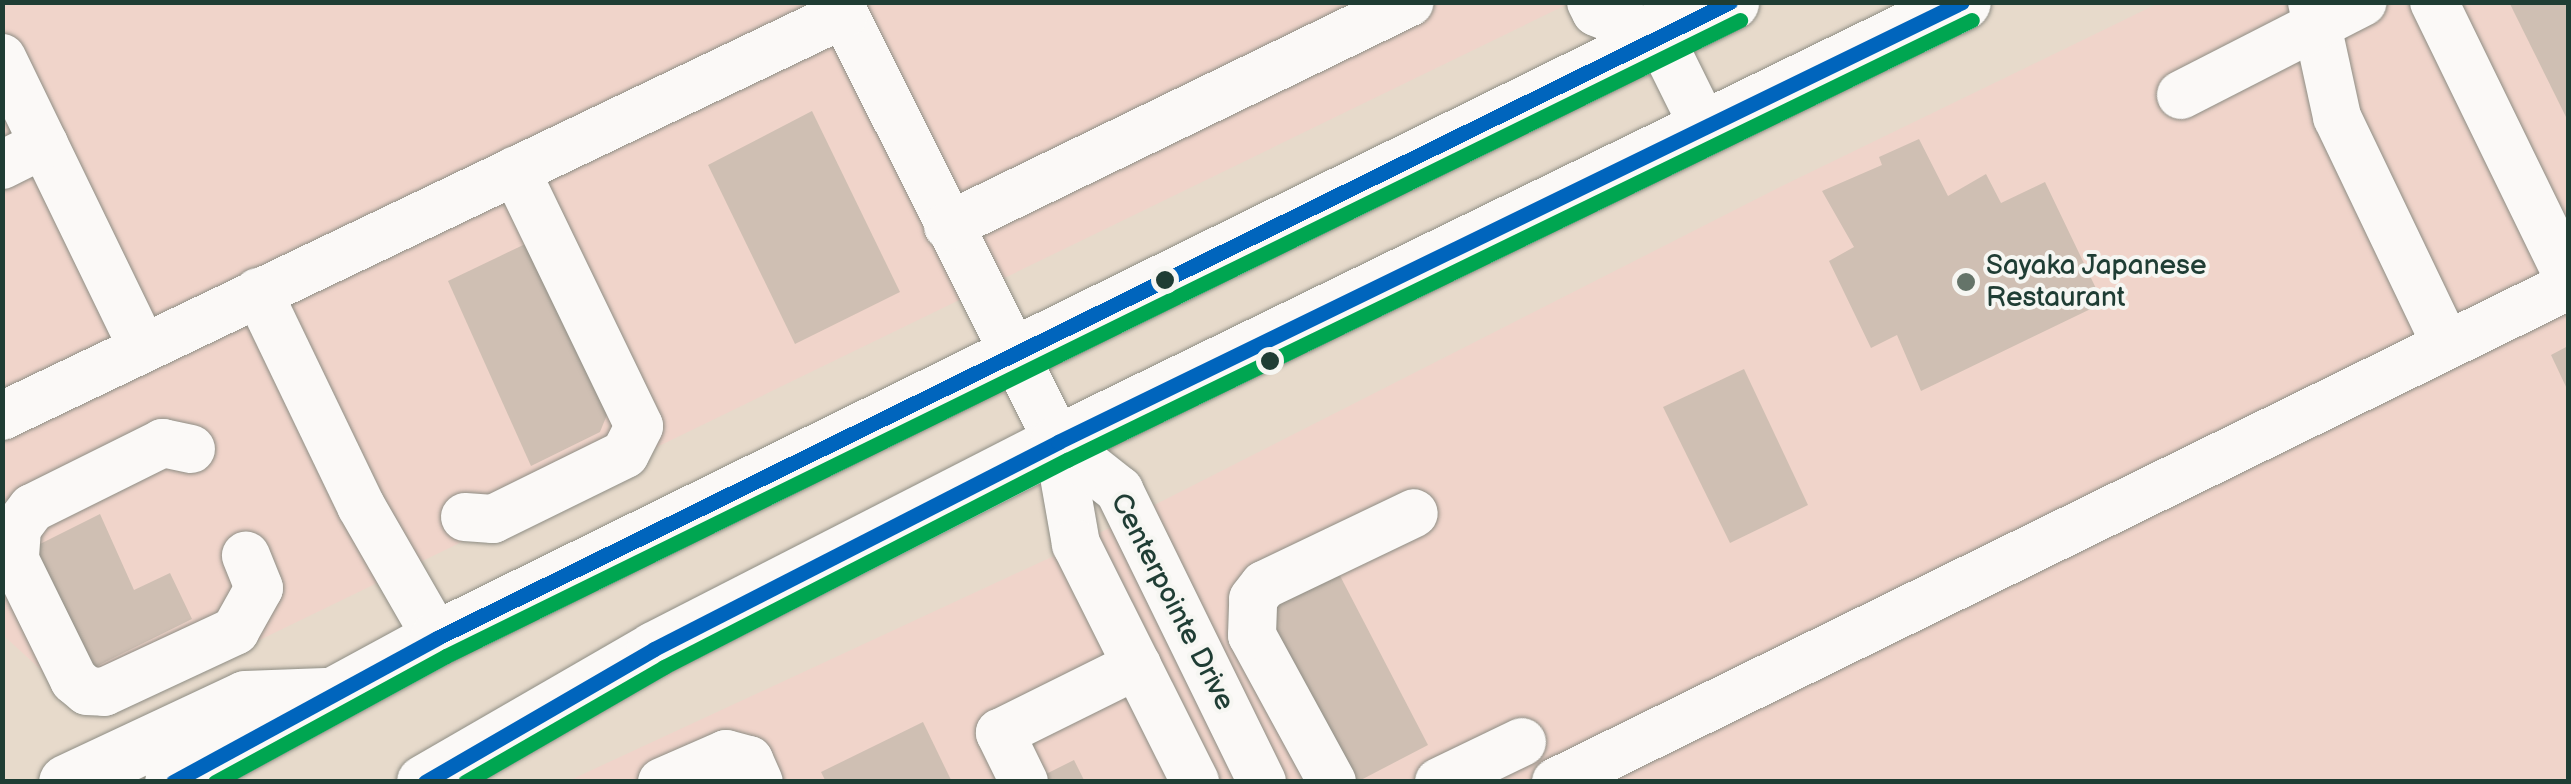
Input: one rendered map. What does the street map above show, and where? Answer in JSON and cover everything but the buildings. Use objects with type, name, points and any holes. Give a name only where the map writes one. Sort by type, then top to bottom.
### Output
[{"type":"main road","points":[[172,782],[437,638],[1011,355],[1664,20],[1732,2]]},
{"type":"main road","points":[[424,782],[654,649],[1058,442],[1706,131],[1963,2]]},
{"type":"main road","points":[[66,782],[245,698],[338,694]]},
{"type":"lane","points":[[948,226],[1410,2]]},
{"type":"lane","points":[[1591,2],[1596,12],[1664,20],[1706,131]]},
{"type":"lane","points":[[2182,95],[2317,13],[2363,2]]},
{"type":"lane","points":[[2434,2],[2568,277]]},
{"type":"lane","points":[[2,416],[841,8]]},
{"type":"lane","name":"Centerpointe Drive","points":[[841,8],[1011,355],[1058,442],[1076,544],[1195,782]]},
{"type":"lane","points":[[2317,13],[2337,117],[2446,345]]},
{"type":"lane","points":[[6,74],[143,348]]},
{"type":"lane","points":[[2,165],[44,144]]},
{"type":"lane","points":[[465,516],[493,520],[626,454],[639,426],[514,170]]},
{"type":"lane","points":[[1556,782],[2568,286]]},
{"type":"lane","points":[[258,292],[362,506],[437,638]]},
{"type":"lane","name":"Centerpointe Drive","points":[[1058,442],[1119,490],[1262,782]]},
{"type":"lane","points":[[192,449],[163,444],[148,450],[32,508],[17,528],[15,560],[74,680],[87,691],[104,692],[235,631],[259,588],[246,555]]},
{"type":"lane","points":[[1332,782],[1252,635],[1254,599],[1264,585],[1414,512]]},
{"type":"lane","points":[[1024,782],[1000,732],[1136,665]]},
{"type":"lane","points":[[1438,782],[1522,742]]},
{"type":"lane","points":[[662,782],[726,754],[749,760],[759,782]]},
{"type":"shaded area","points":[[2,3],[1570,3],[120,708],[85,710],[3,635]]},
{"type":"shaded area","points":[[2159,3],[2568,3],[2568,781],[566,782],[1056,555],[1780,187]]},
{"type":"transit line","points":[[173,782],[437,638],[1730,2]]},
{"type":"transit line","points":[[425,782],[654,649],[1058,442],[1962,2]]},
{"type":"transit line","points":[[215,782],[446,656],[1740,20]]},
{"type":"transit line","points":[[465,782],[664,667],[1067,460],[1972,20]]},
{"type":"place","name":"Sayaka Japanese Restaurant","points":[[1966,282]]}]
